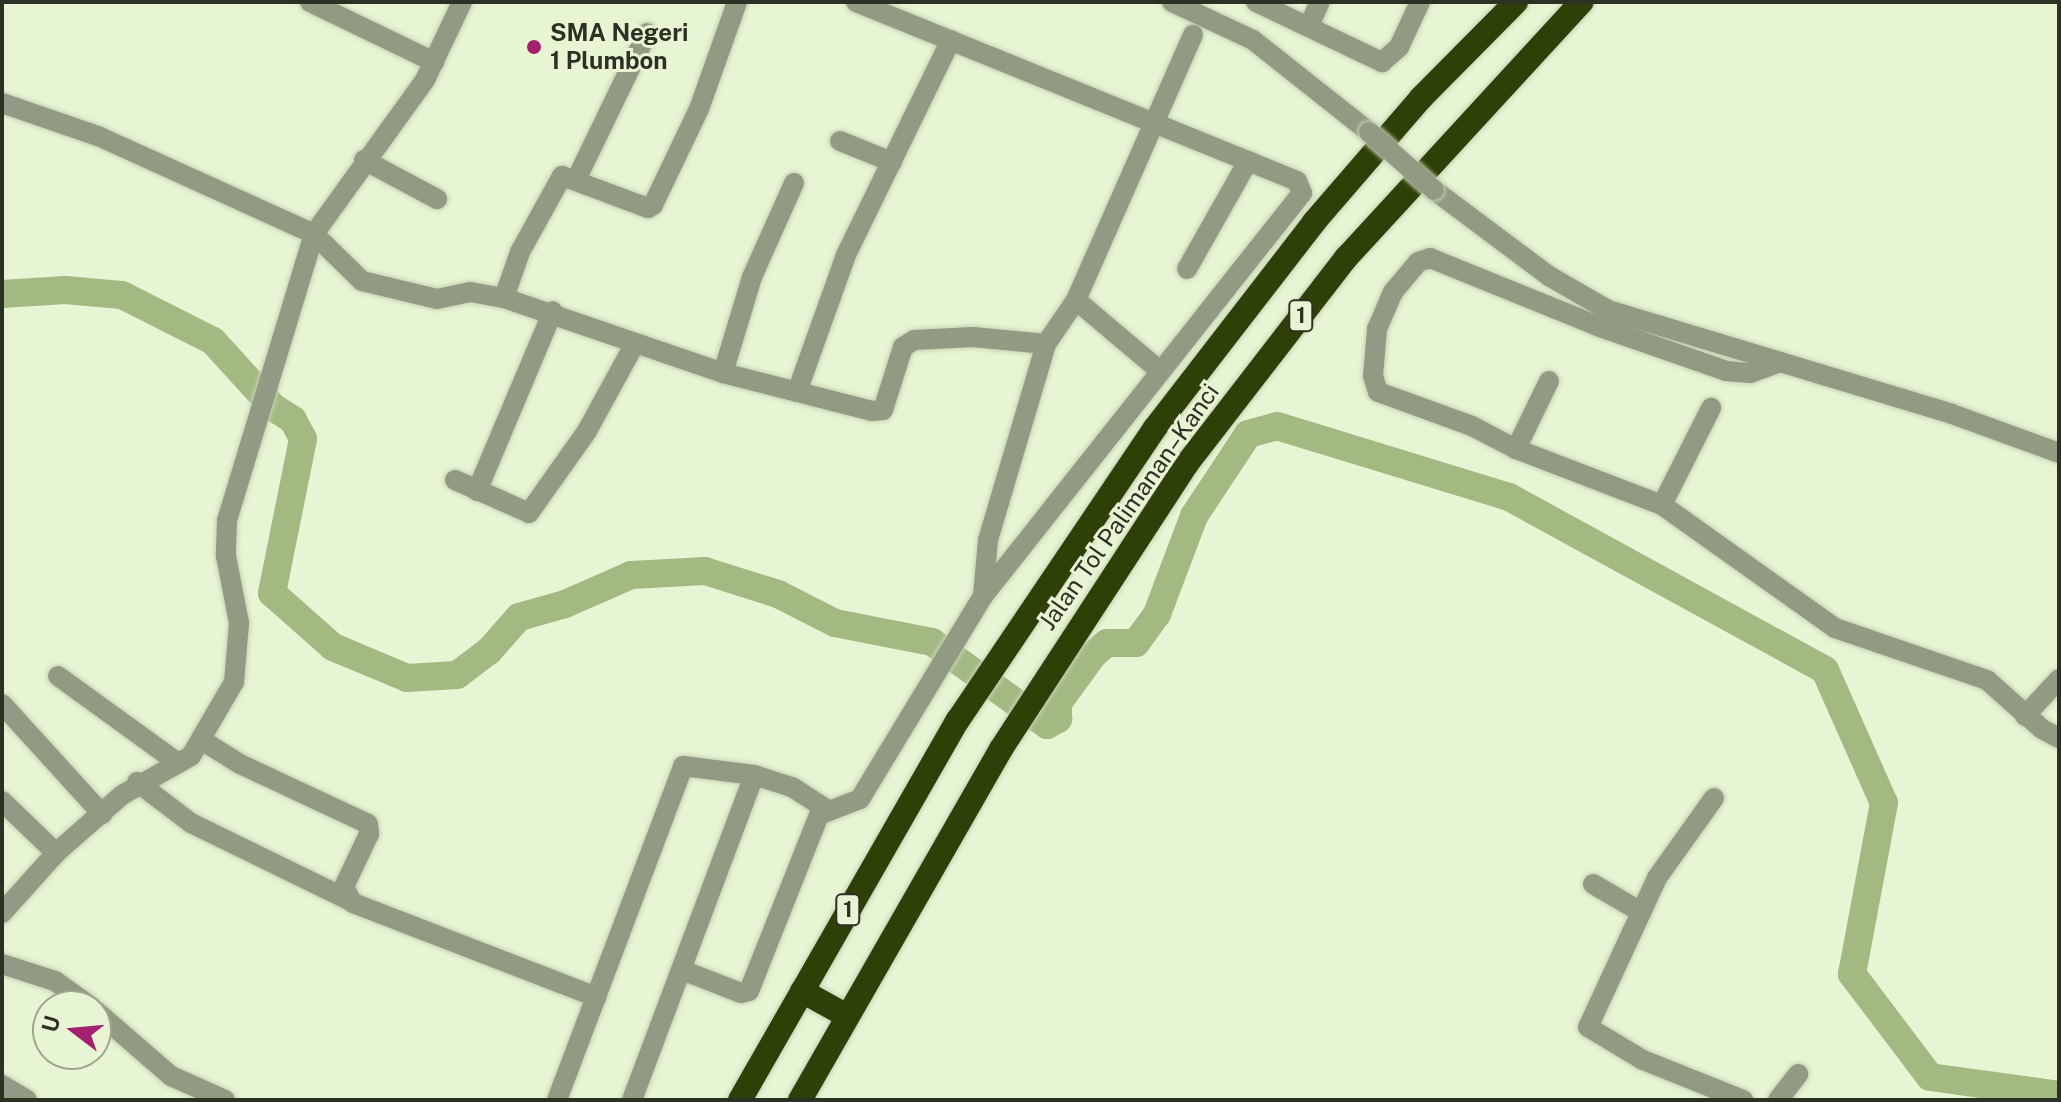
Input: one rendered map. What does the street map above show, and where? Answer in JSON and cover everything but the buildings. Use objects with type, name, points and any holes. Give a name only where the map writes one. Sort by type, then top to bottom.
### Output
[{"type":"highway","points":[[1421,98],[1498,2]]},
{"type":"highway","name":"Jalan Tol Palimanan–Kanci","points":[[740,1100],[958,720],[1012,634],[1155,428],[1314,222],[1421,98],[1516,2]]},
{"type":"highway","name":"Jalan Tol Palimanan–Kanci","points":[[800,1100],[1001,749],[1186,465],[1346,258],[1581,2]]},
{"type":"highway","points":[[802,991],[847,1016]]},
{"type":"street","points":[[310,2],[434,62]]},
{"type":"street","points":[[2,913],[56,853],[137,782],[178,763],[203,741],[237,669],[239,623],[225,537],[255,422],[314,234],[434,62],[462,2]]},
{"type":"street","points":[[504,298],[520,252],[561,177],[577,178],[648,208],[653,205],[699,109],[737,2]]},
{"type":"street","points":[[682,970],[741,993],[749,991],[817,819],[826,809],[860,799],[963,623],[1300,198],[1297,181],[856,2]]},
{"type":"street","points":[[1172,2],[1253,40],[1369,132],[1434,190],[1549,276],[1608,310],[1952,414],[2059,453]]},
{"type":"street","points":[[1256,2],[1310,24],[1385,61],[1399,47],[1420,2]]},
{"type":"street","points":[[1310,24],[1320,2]]},
{"type":"street","points":[[577,178],[647,33]]},
{"type":"street","points":[[983,596],[988,540],[1046,344],[1076,300],[1193,35]]},
{"type":"street","points":[[797,392],[835,281],[951,40]]},
{"type":"street","points":[[2,103],[98,136],[314,234],[367,283],[437,299],[470,292],[504,298],[553,311],[634,345],[723,373],[881,412],[903,347],[914,340],[973,337],[1046,344]]},
{"type":"street","points":[[840,141],[892,162]]},
{"type":"street","points":[[364,160],[437,199]]},
{"type":"street","points":[[1187,269],[1248,161]]},
{"type":"street","points":[[723,373],[752,277],[794,183]]},
{"type":"street","points":[[1780,362],[1750,373],[1726,371],[1600,327],[1430,258],[1418,262],[1393,292],[1377,329],[1373,376],[1378,392],[1472,426],[1516,449],[1662,505],[1835,628],[1977,675],[2025,716],[2059,738]]},
{"type":"street","points":[[1076,300],[1160,371]]},
{"type":"street","points":[[477,491],[553,311]]},
{"type":"street","points":[[455,480],[529,513],[587,431],[634,345]]},
{"type":"street","points":[[1516,449],[1549,381]]},
{"type":"street","points":[[1662,505],[1711,408]]},
{"type":"street","points":[[58,676],[178,763]]},
{"type":"street","points":[[2025,716],[2059,679]]},
{"type":"street","points":[[2,704],[102,814]]},
{"type":"street","points":[[203,741],[240,764],[368,824],[369,834],[344,887],[349,900]]},
{"type":"street","points":[[557,1100],[684,764],[754,775],[792,787],[826,809]]},
{"type":"street","points":[[632,1100],[754,775]]},
{"type":"street","points":[[137,782],[191,823],[349,900],[596,997]]},
{"type":"street","points":[[1714,798],[1657,878],[1590,1018],[1589,1030],[1643,1060],[1743,1100]]},
{"type":"street","points":[[2,801],[56,853]]},
{"type":"street","points":[[1593,884],[1641,912]]},
{"type":"street","points":[[2,964],[55,981],[68,990]]},
{"type":"street","points":[[112,1025],[171,1076],[225,1100]]},
{"type":"street","points":[[1778,1100],[1798,1074]]},
{"type":"street","points":[[2,1085],[27,1100]]},
{"type":"waterway","points":[[2,294],[65,290],[122,295],[213,341],[273,407],[293,420],[303,439],[272,593],[333,647],[407,678],[457,675],[489,651],[519,617],[565,604],[631,575],[705,571],[778,594],[835,623],[932,642],[1047,725],[1058,719],[1058,703],[1093,655],[1107,643],[1136,643],[1157,614],[1194,516],[1248,434],[1277,426],[1509,497],[1825,670],[1884,803],[1852,974],[1930,1077],[2059,1095]]},
{"type":"place","name":"SMA Negeri 1 Plumbon","points":[[534,47]]}]
